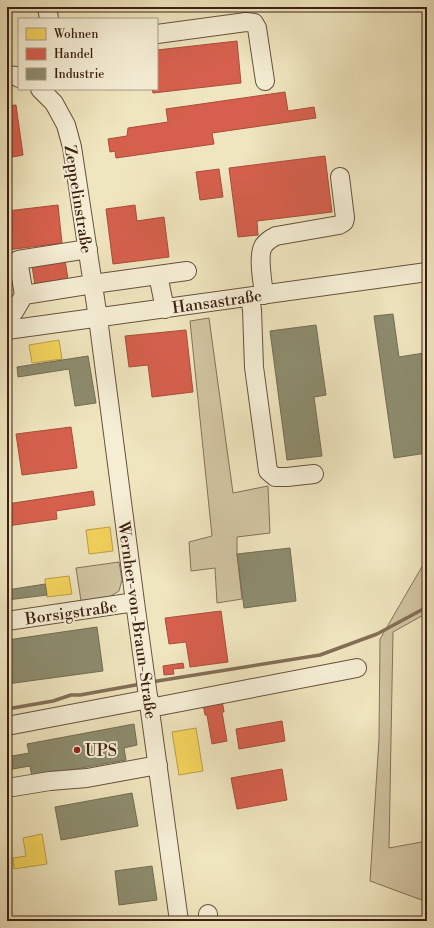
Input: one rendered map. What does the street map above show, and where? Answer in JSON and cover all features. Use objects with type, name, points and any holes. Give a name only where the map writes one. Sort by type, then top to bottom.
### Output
[{"type":"street","points":[[47,7],[49,18]]},
{"type":"street","points":[[158,34],[254,22],[257,28],[264,81]]},
{"type":"street","points":[[7,75],[18,77]]},
{"type":"street","name":"Zeppelinstraße","points":[[41,90],[54,103],[66,125],[72,147],[98,318]]},
{"type":"street","points":[[314,474],[275,477],[268,471],[254,366],[252,310],[257,296],[260,253],[263,246],[269,240],[280,235],[339,226],[344,222],[345,218],[340,177]]},
{"type":"street","points":[[7,313],[14,312],[24,295],[18,260],[88,249]]},
{"type":"street","points":[[24,295],[187,271]]},
{"type":"street","name":"Hansastraße","points":[[7,330],[257,296],[327,293],[427,272]]},
{"type":"street","points":[[158,275],[165,309]]},
{"type":"street","name":"Wernher-von-Braun-Straße","points":[[98,318],[179,921]]},
{"type":"street","name":"Borsigstraße","points":[[7,621],[135,602]]},
{"type":"street","points":[[7,726],[148,693],[217,696],[357,668]]},
{"type":"street","points":[[7,788],[50,781],[88,778],[158,765]]},
{"type":"shaded area","points":[[209,318],[233,493],[268,486],[270,533],[237,537],[237,554],[242,599],[217,603],[215,568],[191,571],[189,542],[212,536],[190,321]]},
{"type":"shaded area","points":[[427,558],[427,613],[393,632],[389,848],[427,841],[427,902],[370,881],[379,739],[380,639]]},
{"type":"shaded area","points":[[119,562],[122,580],[119,591],[109,597],[81,601],[76,568]]},
{"type":"building: Wohnen","points":[[59,340],[62,359],[32,363],[29,345]]},
{"type":"building: Wohnen","points":[[110,527],[113,551],[89,554],[86,530]]},
{"type":"building: Wohnen","points":[[69,576],[72,594],[47,597],[45,579]]},
{"type":"building: Wohnen","points":[[196,728],[203,771],[179,775],[172,732]]},
{"type":"building: Wohnen","points":[[42,834],[47,864],[14,869],[13,858],[26,856],[23,838]]},
{"type":"building: Handel","points":[[237,41],[241,83],[153,93],[152,90],[158,90],[158,50]]},
{"type":"building: Handel","points":[[285,92],[288,111],[314,107],[316,118],[212,133],[214,144],[116,158],[115,151],[110,152],[108,139],[127,136],[128,128],[168,122],[166,109]]},
{"type":"building: Handel","points":[[16,105],[23,155],[7,158],[7,106]]},
{"type":"building: Handel","points":[[325,156],[332,212],[257,221],[258,235],[238,237],[229,168]]},
{"type":"building: Handel","points":[[219,169],[223,197],[200,200],[196,172]]},
{"type":"building: Handel","points":[[58,205],[62,243],[7,250],[7,211]]},
{"type":"building: Handel","points":[[135,205],[137,221],[164,217],[169,257],[113,264],[106,209]]},
{"type":"building: Handel","points":[[65,260],[68,279],[35,285],[32,266]]},
{"type":"building: Handel","points":[[7,269],[11,305],[7,305]]},
{"type":"building: Handel","points":[[186,330],[193,392],[152,397],[148,365],[129,367],[125,336]]},
{"type":"building: Handel","points":[[71,427],[77,468],[22,475],[16,434]]},
{"type":"building: Handel","points":[[93,491],[95,505],[56,511],[57,519],[7,526],[7,504]]},
{"type":"building: Handel","points":[[221,611],[228,662],[190,667],[186,642],[169,644],[165,618]]},
{"type":"building: Handel","points":[[183,663],[184,668],[173,669],[174,674],[164,675],[163,666]]},
{"type":"building: Handel","points":[[222,700],[224,712],[222,712],[227,741],[212,744],[207,715],[205,715],[203,704]]},
{"type":"building: Handel","points":[[282,721],[285,741],[239,749],[236,729]]},
{"type":"building: Handel","points":[[282,769],[287,800],[237,809],[231,778]]},
{"type":"building: Industrie","points":[[393,314],[399,357],[424,353],[427,372],[427,453],[394,458],[374,316]]},
{"type":"building: Industrie","points":[[316,325],[326,395],[314,397],[322,456],[287,460],[270,331]]},
{"type":"building: Industrie","points":[[88,356],[96,403],[75,406],[69,369],[18,377],[17,367]]},
{"type":"building: Industrie","points":[[290,548],[296,601],[244,608],[237,554]]},
{"type":"building: Industrie","points":[[45,584],[47,595],[7,600],[7,590]]},
{"type":"building: Industrie","points":[[97,627],[103,671],[7,684],[7,640]]},
{"type":"building: Industrie","name":"UPS","points":[[134,724],[137,745],[124,748],[126,760],[32,777],[30,766],[7,770],[7,757],[29,753],[27,744]]},
{"type":"building: Industrie","points":[[132,793],[138,826],[61,840],[55,807]]},
{"type":"building: Industrie","points":[[152,866],[157,900],[119,905],[115,871]]},
{"type":"waterway","points":[[151,682],[320,655],[377,634],[427,607]]},
{"type":"waterway","points":[[7,709],[53,701],[71,695],[80,695],[141,684]]},
{"type":"place","name":"UPS","points":[[77,750]]}]
